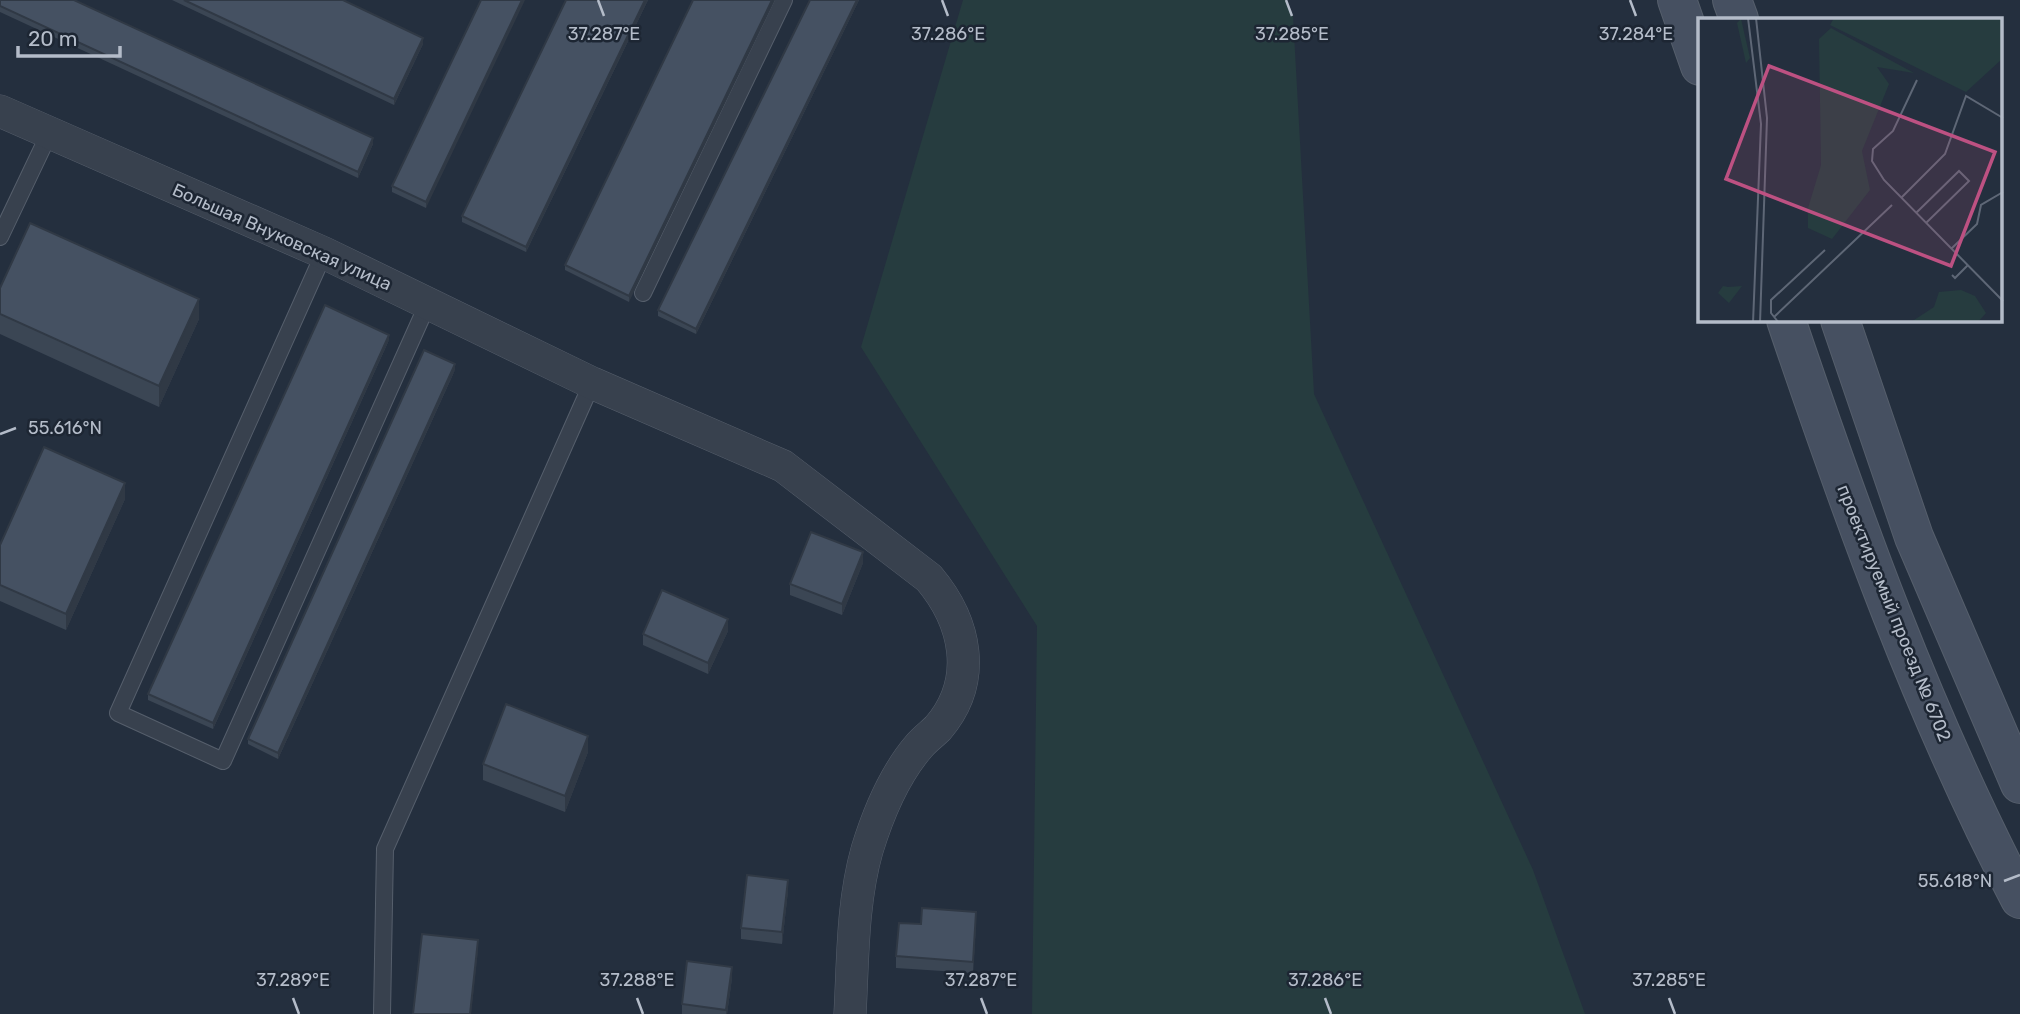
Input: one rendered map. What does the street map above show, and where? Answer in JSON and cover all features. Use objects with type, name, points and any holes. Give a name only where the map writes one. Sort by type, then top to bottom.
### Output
[{"type":"main road","points":[[1677,0],[1698,60]]},
{"type":"main road","points":[[1732,0],[1739,18]]},
{"type":"main road","name":"проектируемый проезд № 6702","points":[[1787,322],[1884,599],[1952,759],[2020,899]]},
{"type":"main road","points":[[1841,322],[1914,537],[2020,784]]},
{"type":"street","name":"Большая Внуковская улица","points":[[0,111],[324,253],[592,383],[783,466],[929,578],[947,599],[958,624],[963,651],[961,678],[953,704],[902,771],[884,805],[867,851],[856,909],[850,1014]]},
{"type":"lane","points":[[643,293],[784,0]]},
{"type":"lane","points":[[0,237],[49,134]]},
{"type":"lane","points":[[324,253],[118,713],[222,761],[428,303]]},
{"type":"lane","points":[[382,1014],[385,849],[592,383]]},
{"type":"green space","points":[[963,0],[1286,0],[1293,16],[1314,394],[1533,870],[1585,1014],[1032,1014],[1037,626],[861,347]]},
{"type":"building","points":[[0,0],[74,0],[373,138],[358,172],[0,6]]},
{"type":"building","points":[[184,0],[343,0],[423,38],[394,99]]},
{"type":"building","points":[[481,0],[522,0],[426,202],[392,186]]},
{"type":"building","points":[[566,0],[645,0],[526,247],[462,216]]},
{"type":"building","points":[[693,0],[772,0],[629,296],[565,265]]},
{"type":"building","points":[[810,0],[857,0],[696,329],[658,310]]},
{"type":"building","points":[[30,223],[199,299],[159,386],[0,314],[0,288]]},
{"type":"building","points":[[325,305],[389,335],[213,723],[148,694]]},
{"type":"building","points":[[424,350],[455,364],[278,753],[248,739]]},
{"type":"building","points":[[44,447],[125,483],[66,614],[0,585],[0,545]]},
{"type":"building","points":[[811,532],[863,552],[842,604],[790,584]]},
{"type":"building","points":[[662,590],[728,619],[708,663],[643,634]]},
{"type":"building","points":[[506,704],[588,736],[565,796],[483,764]]},
{"type":"building","points":[[747,875],[788,880],[782,932],[741,928]]},
{"type":"building","points":[[922,908],[976,912],[973,962],[896,956],[899,923],[921,924]]},
{"type":"building","points":[[422,934],[478,940],[470,1014],[413,1014]]},
{"type":"building","points":[[687,961],[732,967],[726,1010],[682,1004]]}]
